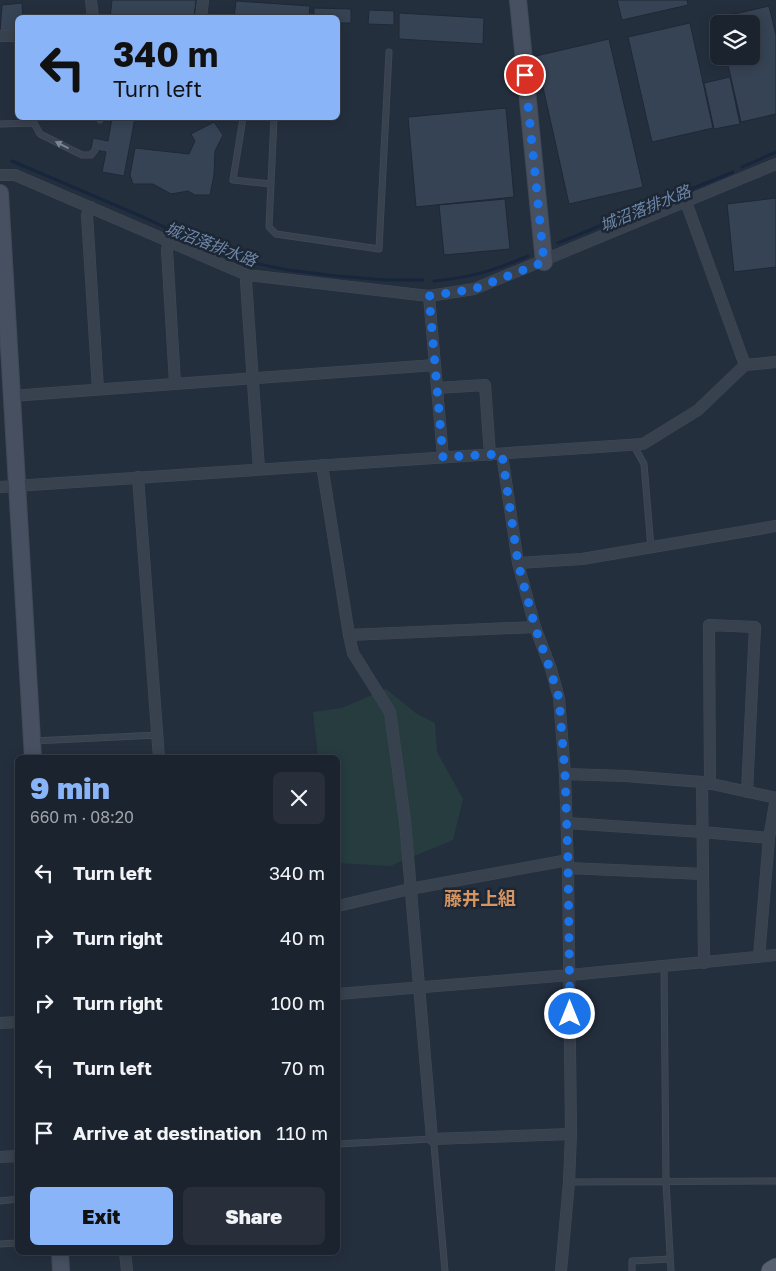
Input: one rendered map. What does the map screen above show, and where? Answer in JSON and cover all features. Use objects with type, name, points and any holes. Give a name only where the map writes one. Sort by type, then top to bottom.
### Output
[{"type":"main road","points":[[770,1271],[776,1268]]},
{"type":"street","points":[[91,0],[93,15]]},
{"type":"street","points":[[201,15],[203,0]]},
{"type":"street","points":[[518,0],[544,262]]},
{"type":"street","points":[[0,36],[15,36]]},
{"type":"street","points":[[0,174],[15,175],[91,206],[247,275],[429,296],[474,289],[544,262],[776,164]]},
{"type":"street","points":[[0,193],[32,749]]},
{"type":"street","points":[[686,202],[745,365]]},
{"type":"street","points":[[91,206],[87,215],[98,389]]},
{"type":"street","points":[[169,242],[167,250],[175,383]]},
{"type":"street","points":[[247,275],[259,469]]},
{"type":"street","points":[[429,296],[443,457]]},
{"type":"street","points":[[0,487],[642,444],[698,410],[745,365],[776,362]]},
{"type":"street","points":[[11,396],[434,365]]},
{"type":"street","points":[[437,388],[485,384],[496,455],[518,563],[535,627],[559,698],[565,774],[570,975],[569,1182],[561,1271]]},
{"type":"street","points":[[322,465],[353,653],[390,712],[405,821],[432,1139],[570,1134]]},
{"type":"street","points":[[138,477],[160,755]]},
{"type":"street","points":[[518,563],[582,559],[776,526]]},
{"type":"street","points":[[704,963],[702,832],[706,783],[709,625],[755,627],[748,792]]},
{"type":"street","points":[[349,635],[535,627]]},
{"type":"street","points":[[565,774],[626,776],[706,783],[776,798],[769,838],[759,957]]},
{"type":"street","points":[[566,823],[769,838]]},
{"type":"street","points":[[340,906],[410,889],[568,864],[703,874]]},
{"type":"street","points":[[340,994],[570,975],[776,955]]},
{"type":"street","points":[[0,1023],[15,1022]]},
{"type":"street","points":[[0,1157],[15,1156]]},
{"type":"street","points":[[60,1255],[61,1271]]},
{"type":"street","points":[[126,1255],[127,1271]]},
{"type":"lane","points":[[274,120],[269,227],[276,234],[379,249],[388,52]]},
{"type":"lane","points":[[243,120],[233,180],[271,184]]},
{"type":"lane","points":[[0,124],[34,123],[40,134],[82,156],[91,155],[95,150]]},
{"type":"lane","points":[[633,444],[644,464],[651,548]]},
{"type":"lane","points":[[32,749],[158,734]]},
{"type":"lane","points":[[664,966],[666,1182],[671,1271]]},
{"type":"lane","points":[[340,1144],[432,1139],[445,1271]]},
{"type":"lane","points":[[569,1182],[776,1181]]},
{"type":"lane","points":[[0,1201],[15,1200]]},
{"type":"lane","points":[[0,1244],[15,1242]]},
{"type":"lane","points":[[632,1271],[632,1261],[670,1259]]},
{"type":"green space","points":[[386,689],[417,714],[435,723],[437,752],[463,799],[453,840],[390,866],[340,863],[340,755],[318,755],[313,712],[342,708]]},
{"type":"building","points":[[112,0],[196,0],[194,15],[110,15]]},
{"type":"building","points":[[617,0],[687,0],[688,5],[622,20]]},
{"type":"building","points":[[236,1],[310,6],[309,15],[234,15]]},
{"type":"building","points":[[22,3],[23,15],[15,15],[15,31],[0,32],[2,5]]},
{"type":"building","points":[[769,6],[776,35],[776,114],[741,122],[728,65],[760,65],[760,15],[730,15]]},
{"type":"building","points":[[314,8],[351,9],[351,23],[340,23],[340,15],[314,15]]},
{"type":"building","points":[[369,10],[394,11],[394,25],[368,24]]},
{"type":"building","points":[[399,13],[484,18],[483,44],[399,39]]},
{"type":"building","points":[[690,23],[713,128],[652,142],[628,37]]},
{"type":"building","points":[[609,39],[643,187],[569,204],[536,56]]},
{"type":"building","points":[[730,77],[740,124],[714,129],[704,83]]},
{"type":"building","points":[[506,108],[514,197],[416,207],[408,117]]},
{"type":"building","points":[[112,120],[135,120],[124,176],[102,172],[106,152],[91,149],[93,138],[108,141]]},
{"type":"building","points":[[214,122],[223,135],[215,151],[214,175],[210,195],[195,195],[188,191],[171,194],[153,184],[133,184],[130,175],[135,148],[189,154],[195,141],[191,134]]},
{"type":"building","points":[[776,198],[776,267],[734,272],[727,204]]},
{"type":"building","points":[[505,199],[510,249],[444,255],[439,205]]},
{"type":"waterway","name":"城沼落排水路","points":[[742,167],[776,152]]},
{"type":"waterway","name":"城沼落排水路","points":[[12,161],[192,240],[249,262],[288,270],[337,276],[386,280],[423,280]]},
{"type":"waterway","name":"城沼落排水路","points":[[558,243],[733,172]]},
{"type":"waterway","name":"城沼落排水路","points":[[434,281],[482,273],[528,256]]},
{"type":"district","name":"藤井上組","points":[[480,899]]},
{"type":"route","points":[[525,75],[544,262],[474,289],[429,296],[443,457],[502,454],[518,563],[535,627],[559,698],[565,774],[568,860],[570,1014]]}]
